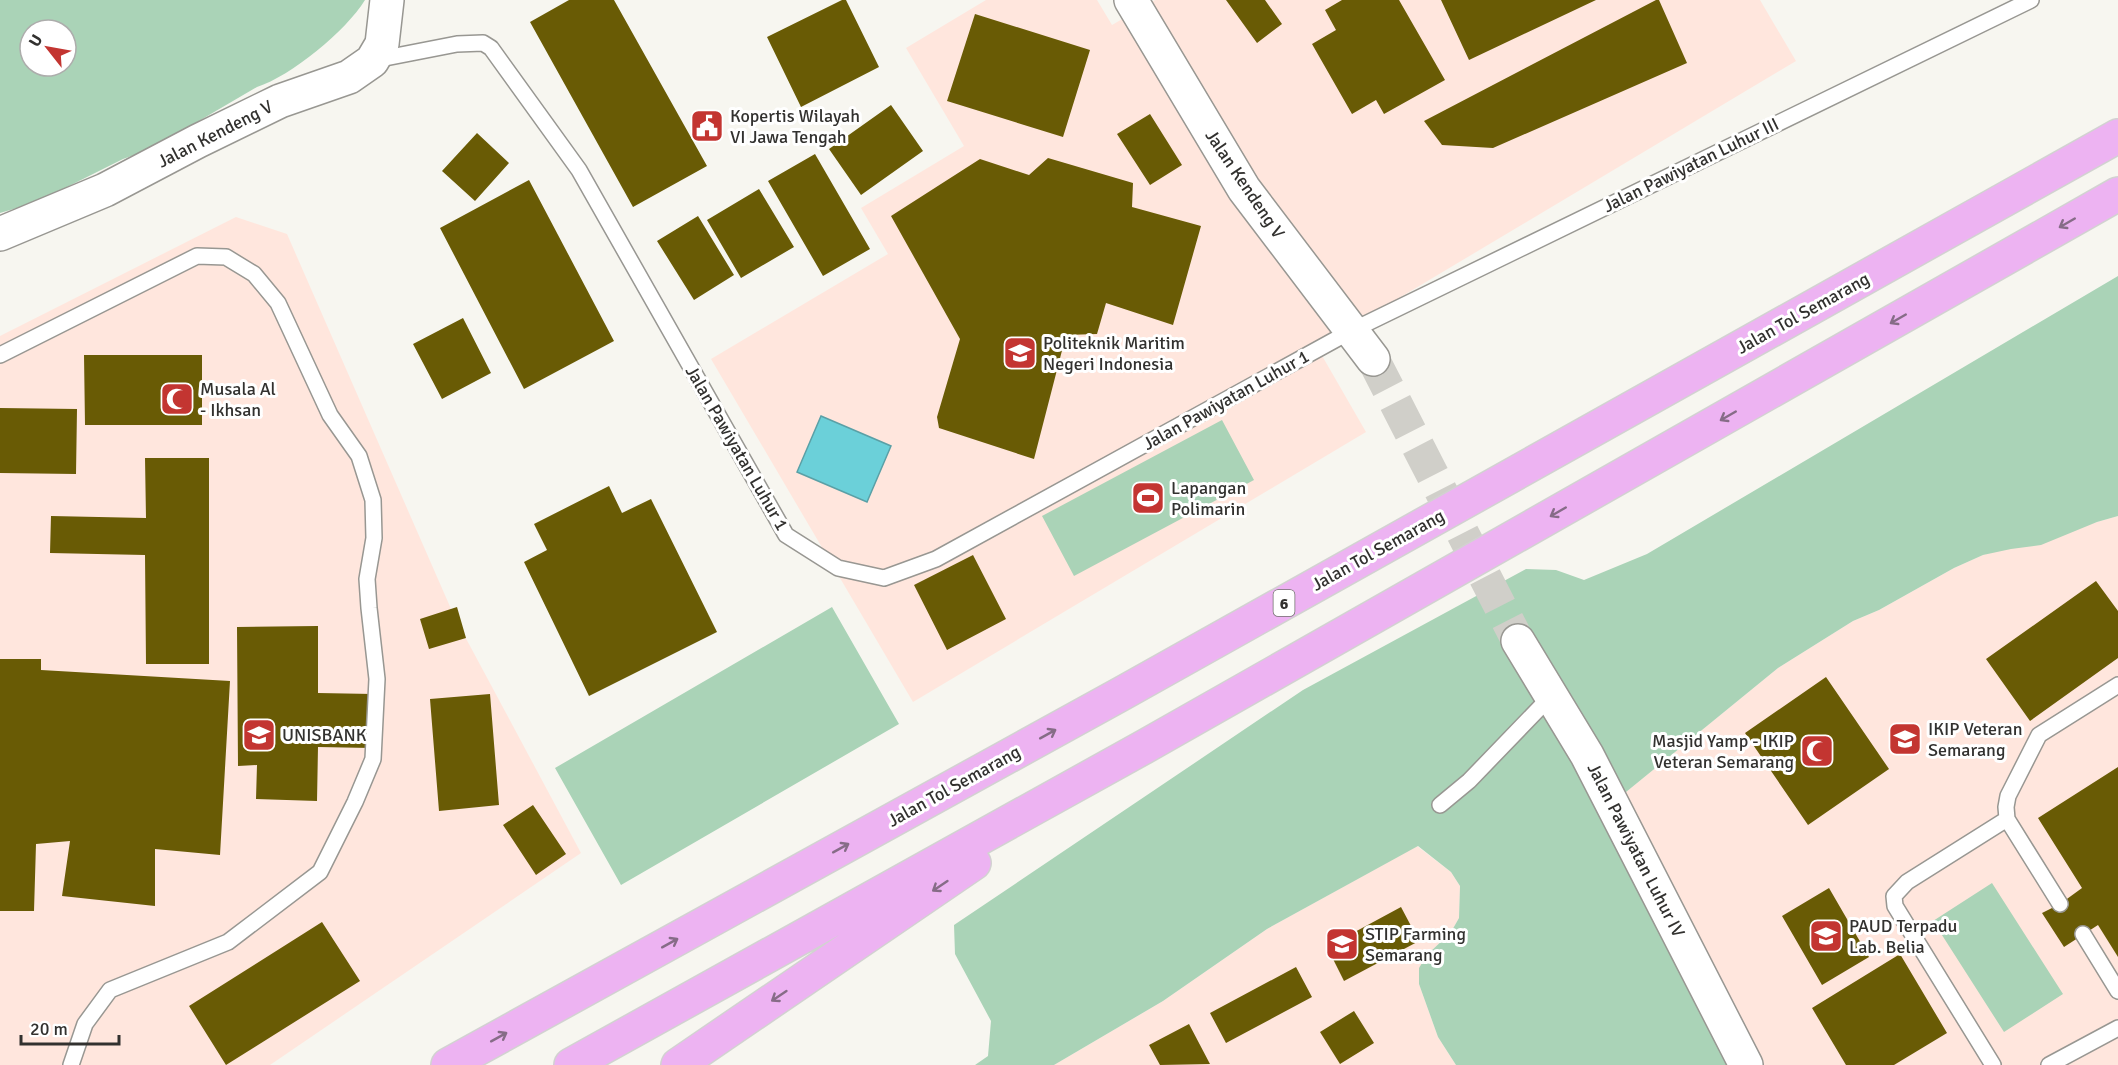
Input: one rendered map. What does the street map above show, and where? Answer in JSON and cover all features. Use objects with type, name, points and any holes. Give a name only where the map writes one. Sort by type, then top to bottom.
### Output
[{"type":"highway","name":"Jalan Tol Semarang","points":[[448,1065],[1111,700],[2118,136]]},
{"type":"highway","points":[[571,1065],[1144,747],[2118,194]]},
{"type":"highway","points":[[678,1065],[1144,747]]},
{"type":"street","points":[[372,61],[382,44],[387,0]]},
{"type":"street","name":"Jalan Kendeng V","points":[[1131,0],[1244,189],[1373,359]]},
{"type":"street","name":"Jalan Kendeng V","points":[[0,234],[105,190],[280,101],[349,77],[372,61]]},
{"type":"street","name":"Jalan Pawiyatan Luhur IV","points":[[1518,641],[1587,755],[1746,1065]]},
{"type":"lane","name":"Jalan Pawiyatan Luhur III","points":[[1351,331],[2031,0]]},
{"type":"lane","name":"Jalan Pawiyatan Luhur 1","points":[[372,61],[457,44],[483,42],[491,48],[579,170],[786,535],[838,568],[884,578],[936,559],[1351,331]]},
{"type":"lane","points":[[0,356],[197,255],[226,257],[254,274],[278,303],[330,415],[359,456],[374,500],[374,538],[367,579],[378,679],[373,759],[355,802],[320,872],[228,942],[110,990],[85,1024],[71,1065]]},
{"type":"lane","points":[[2060,904],[2007,819],[2008,796],[2039,735],[2118,685]]},
{"type":"lane","points":[[1440,805],[1469,781],[1551,696]]},
{"type":"lane","points":[[1993,1065],[1895,906],[1894,896],[1907,882],[2007,819]]},
{"type":"lane","points":[[2083,934],[2118,991]]},
{"type":"lane","points":[[2049,1065],[2118,1028]]},
{"type":"shaded area","name":"Politeknik Maritim Negeri Indonesia","points":[[986,0],[1097,0],[1112,25],[1155,0],[1760,0],[1796,61],[1317,347],[1366,432],[913,702],[711,359],[888,254],[861,208],[964,146],[906,48]]},
{"type":"shaded area","name":"UNISBANK","points":[[236,217],[287,234],[455,618],[581,853],[270,1065],[0,1065],[0,336]]},
{"type":"shaded area","name":"IKIP Veteran Semarang","points":[[2118,516],[2118,1065],[1729,1065],[1604,810],[1778,668],[1853,621],[1879,610],[1954,568],[1983,555]]},
{"type":"shaded area","name":"STIP Farming Semarang","points":[[1417,846],[1451,872],[1460,886],[1459,918],[1451,932],[1427,955],[1419,984],[1438,1037],[1456,1065],[1054,1065],[1163,1001],[1267,929]]},
{"type":"green space","points":[[0,0],[365,0],[345,25],[317,51],[286,73],[257,87],[151,149],[123,159],[37,202],[0,213]]},
{"type":"green space","points":[[2118,276],[2118,516],[2041,545],[1983,555],[1954,568],[1879,610],[1853,621],[1778,668],[1604,810],[1729,1065],[1456,1065],[1438,1037],[1419,984],[1419,968],[1427,955],[1451,932],[1459,918],[1460,886],[1451,872],[1418,846],[1267,929],[1163,1001],[1054,1065],[975,1065],[988,1056],[991,1021],[955,954],[954,925],[1303,690],[1526,569],[1556,570],[1584,580],[1647,554]]},
{"type":"green space","name":"Lapangan Polimarin","points":[[1222,420],[1254,480],[1074,576],[1042,516]]},
{"type":"green space","points":[[832,607],[899,724],[621,885],[555,768]]},
{"type":"green space","points":[[1992,883],[2063,994],[2004,1032],[1933,921]]},
{"type":"water","points":[[821,416],[891,446],[867,502],[797,472]]},
{"type":"building","points":[[569,0],[614,0],[707,166],[633,207],[530,22]]},
{"type":"building","points":[[846,0],[879,67],[801,107],[767,37]]},
{"type":"building","points":[[1226,0],[1265,0],[1282,24],[1257,43]]},
{"type":"building","points":[[1342,0],[1399,0],[1445,80],[1384,114],[1376,100],[1352,114],[1312,44],[1336,30],[1325,10]]},
{"type":"building","points":[[1441,0],[1596,0],[1469,60]]},
{"type":"building","points":[[1659,0],[1687,63],[1493,148],[1442,145],[1424,121]]},
{"type":"building","points":[[975,14],[1090,50],[1063,137],[947,101]]},
{"type":"building","points":[[891,105],[923,151],[861,195],[829,149]]},
{"type":"building","points":[[1150,114],[1182,165],[1150,185],[1117,134]]},
{"type":"building","points":[[477,133],[509,163],[475,201],[442,171]]},
{"type":"building","points":[[815,154],[870,249],[823,276],[768,181]]},
{"type":"building","points":[[1048,158],[1133,183],[1132,207],[1201,226],[1173,325],[1106,303],[1097,334],[1066,335],[1034,459],[939,428],[937,417],[960,339],[891,216],[980,159],[1029,175]]},
{"type":"building","points":[[529,180],[614,341],[524,389],[440,228]]},
{"type":"building","points":[[759,189],[794,247],[741,278],[707,220]]},
{"type":"building","points":[[698,216],[734,275],[694,300],[657,241]]},
{"type":"building","points":[[463,318],[491,373],[442,399],[413,344]]},
{"type":"building","points":[[84,355],[202,355],[202,425],[85,425]]},
{"type":"building","points":[[0,408],[77,409],[76,474],[0,473]]},
{"type":"building","points":[[145,458],[209,458],[209,664],[146,664],[145,555],[50,553],[51,516],[146,518]]},
{"type":"building","points":[[609,486],[622,513],[651,499],[717,632],[589,696],[524,562],[547,550],[534,524]]},
{"type":"building","points":[[973,555],[1006,619],[947,650],[914,585]]},
{"type":"building","points":[[2096,581],[2118,611],[2118,658],[2030,721],[1986,659]]},
{"type":"building","points":[[457,607],[466,638],[429,649],[420,619]]},
{"type":"building","points":[[318,626],[318,693],[373,694],[371,748],[318,747],[317,801],[256,799],[257,765],[238,766],[237,627]]},
{"type":"building","points":[[0,659],[41,659],[41,670],[230,681],[220,855],[155,849],[155,906],[62,896],[70,841],[36,844],[34,911],[0,911]]},
{"type":"building","name":"Masjid Yamp - IKIP Veteran Semarang","points":[[1826,677],[1889,769],[1808,825],[1745,733]]},
{"type":"building","points":[[490,694],[499,805],[439,811],[430,699]]},
{"type":"building","points":[[2118,767],[2118,957],[2098,925],[2064,947],[2042,913],[2060,904],[2082,888],[2038,818]]},
{"type":"building","points":[[533,805],[566,854],[536,875],[503,825]]},
{"type":"building","name":"PAUD Terpadu Lab. Belia","points":[[1829,888],[1869,957],[1822,985],[1782,916]]},
{"type":"building","points":[[1401,907],[1419,941],[1344,981],[1327,947]]},
{"type":"building","points":[[322,922],[360,981],[226,1065],[189,1006]]},
{"type":"building","points":[[1900,954],[1947,1033],[1894,1065],[1846,1065],[1812,1008]]},
{"type":"building","points":[[1296,967],[1312,997],[1226,1043],[1210,1013]]},
{"type":"building","points":[[1354,1011],[1374,1043],[1340,1064],[1320,1032]]},
{"type":"building","points":[[1189,1024],[1210,1064],[1160,1065],[1149,1045]]},
{"type":"tunnel","points":[[1373,359],[1518,641]]},
{"type":"place","name":"Kopertis Wilayah VI Jawa Tengah","points":[[707,126]]},
{"type":"place","name":"Politeknik Maritim Negeri Indonesia","points":[[1020,353]]},
{"type":"place","name":"Musala Al - Ikhsan","points":[[177,399]]},
{"type":"place","name":"Lapangan Polimarin","points":[[1148,498]]},
{"type":"place","name":"UNISBANK","points":[[259,735]]},
{"type":"place","name":"IKIP Veteran Semarang","points":[[1905,739]]},
{"type":"place","name":"Masjid Yamp - IKIP Veteran Semarang","points":[[1817,751]]},
{"type":"place","name":"PAUD Terpadu Lab. Belia","points":[[1826,936]]},
{"type":"place","name":"STIP Farming Semarang","points":[[1342,944]]}]
